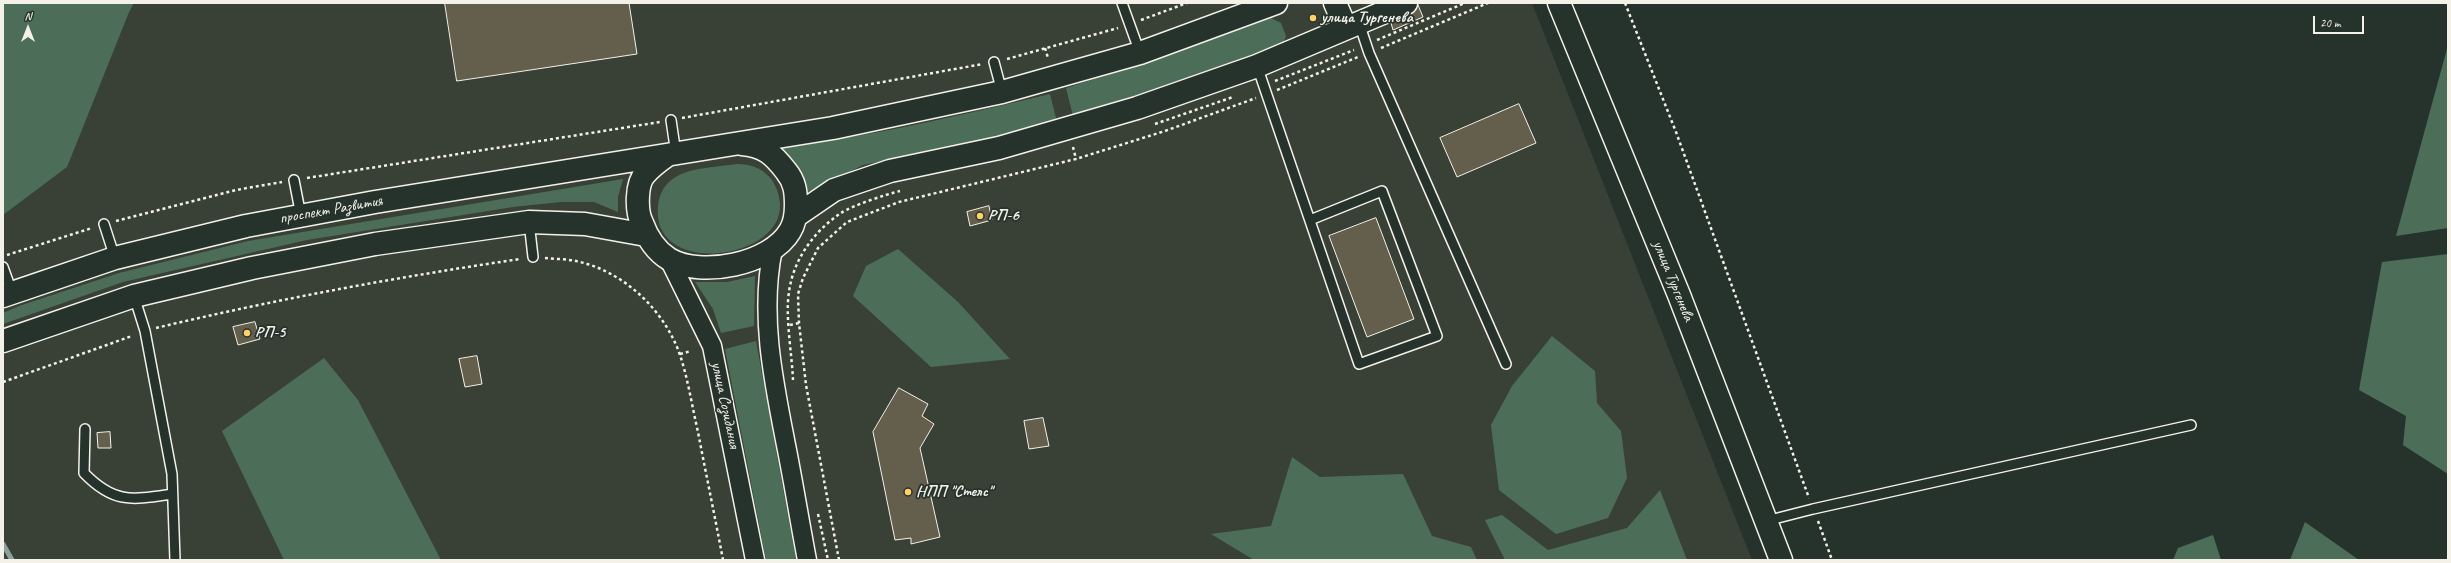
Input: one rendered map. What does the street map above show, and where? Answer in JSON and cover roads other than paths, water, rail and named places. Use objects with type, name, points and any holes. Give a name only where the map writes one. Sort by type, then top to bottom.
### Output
[{"type":"street","name":"проспект Развития","points":[[8,294],[115,258],[246,226],[884,118],[1002,92],[1140,53],[1276,3]]},
{"type":"street","points":[[1335,3],[1352,25]]},
{"type":"street","points":[[796,216],[834,190],[890,171],[999,148],[1137,108],[1257,66],[1406,3]]},
{"type":"street","name":"улица Тургенева","points":[[1559,3],[1679,295],[1781,560]]},
{"type":"street","points":[[671,155],[644,175],[637,200],[640,218],[646,235],[669,259],[696,267],[725,266],[748,261],[773,249],[790,232],[796,216],[796,192],[792,178],[781,164],[758,146],[735,143]]},
{"type":"street","points":[[3,341],[134,296],[252,268],[374,244],[529,222],[585,224],[646,235]]},
{"type":"street","points":[[773,249],[768,273],[767,331],[775,391],[807,560]]},
{"type":"street","name":"улица Созидания","points":[[669,259],[712,346],[756,560]]},
{"type":"lane","points":[[1122,3],[1140,53]]},
{"type":"lane","points":[[1352,25],[1368,49],[1506,364]]},
{"type":"lane","points":[[994,62],[1002,92]]},
{"type":"lane","points":[[1257,66],[1359,364],[1437,336],[1382,191],[1310,220]]},
{"type":"lane","points":[[670,120],[671,155]]},
{"type":"lane","points":[[294,180],[301,216]]},
{"type":"lane","points":[[529,222],[533,257]]},
{"type":"lane","points":[[104,224],[115,258]]},
{"type":"lane","points":[[3,267],[8,294]]},
{"type":"lane","points":[[134,296],[145,331],[170,467],[175,560]]},
{"type":"lane","points":[[1766,521],[1813,509],[2191,425]]},
{"type":"lane","points":[[85,429],[84,473],[97,486],[116,497],[150,497],[172,494]]},
{"type":"waterway","points":[[3,544],[12,560]]},
{"type":"place","name":"улица Тургенева","points":[[1313,18]]},
{"type":"place","name":"РП-6","points":[[980,216]]},
{"type":"place","name":"РП-5","points":[[247,333]]},
{"type":"place","name":"НПП \"Стелс\"","points":[[908,492]]}]
